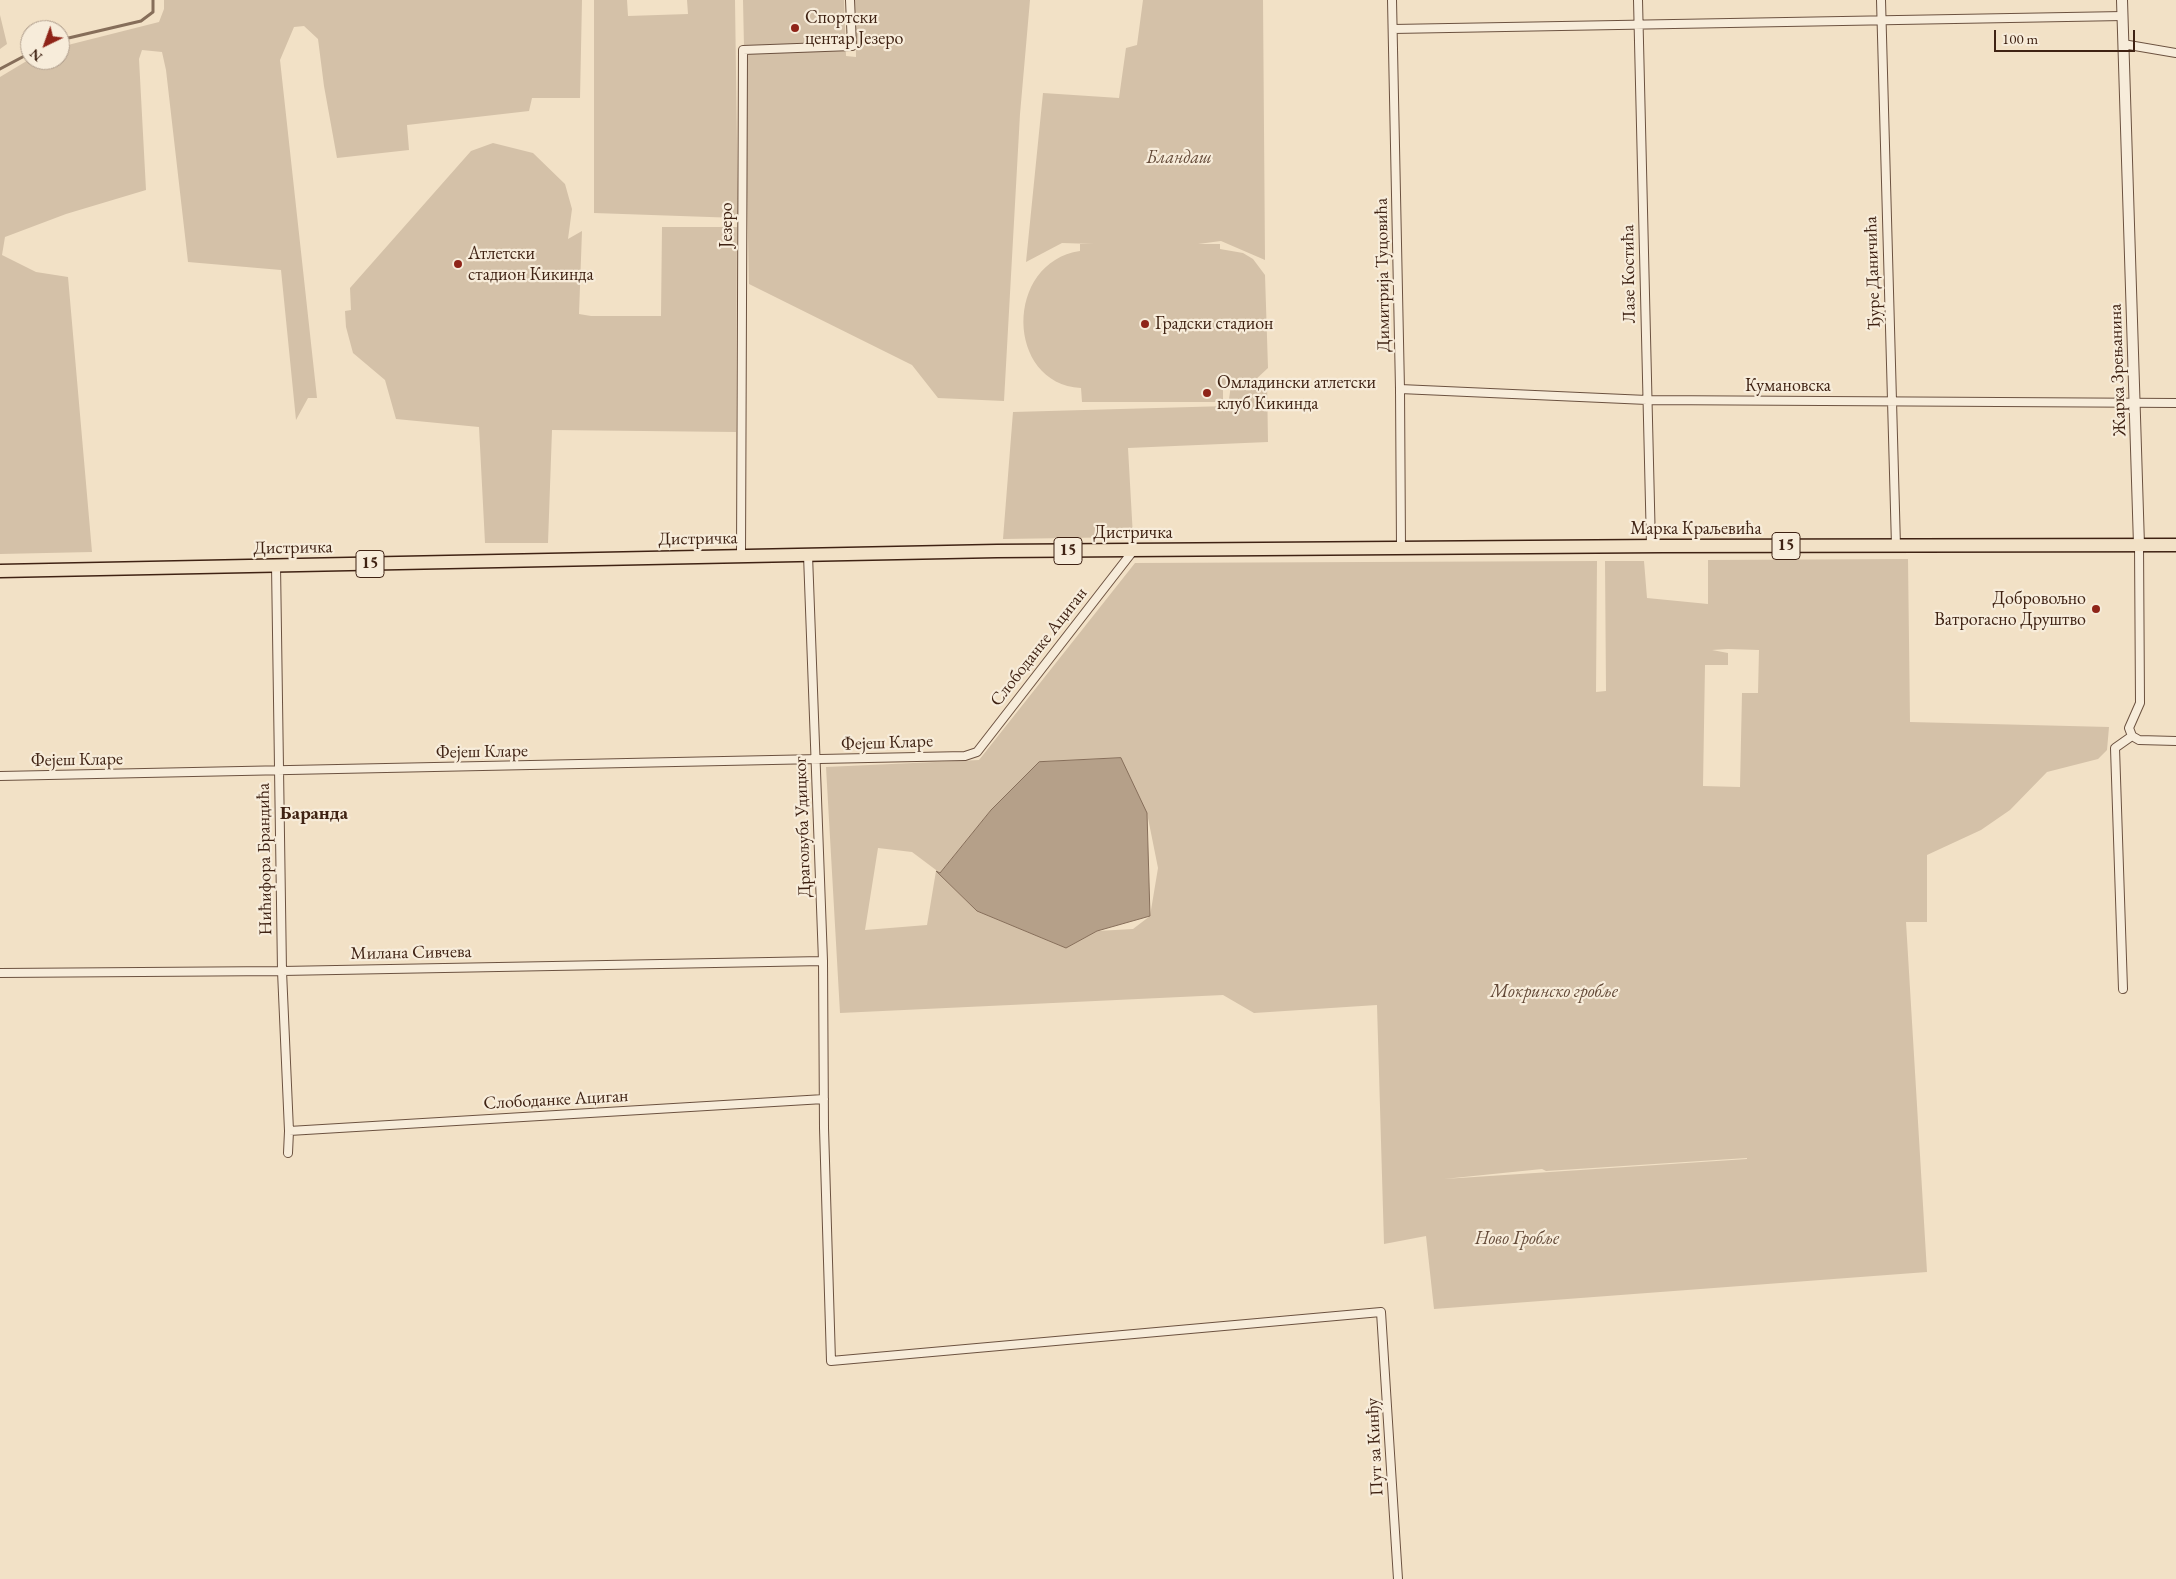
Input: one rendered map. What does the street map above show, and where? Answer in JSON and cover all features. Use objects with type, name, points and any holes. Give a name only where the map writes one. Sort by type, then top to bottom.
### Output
[{"type":"main road","name":"Марка Краљевића","points":[[1399,549],[1651,546],[2176,545]]},
{"type":"main road","name":"Дистричка","points":[[0,571],[740,556],[1133,550],[1399,549]]},
{"type":"street","name":"Језеро","points":[[740,556],[743,50],[852,46],[850,0]]},
{"type":"street","name":"Димитрија Туцовића","points":[[1392,0],[1400,389],[1399,549]]},
{"type":"street","name":"Лазе Костића","points":[[1638,0],[1651,546]]},
{"type":"street","name":"Ђуре Даничића","points":[[1881,0],[1896,546]]},
{"type":"street","name":"Жарка Зрењанина","points":[[2122,0],[2139,545],[2140,703],[2129,728],[2132,736]]},
{"type":"street","points":[[1393,29],[1881,18],[2123,16]]},
{"type":"street","points":[[2123,44],[2176,53]]},
{"type":"street","name":"Кумановска","points":[[1400,389],[1648,400],[2176,404]]},
{"type":"street","name":"Слободанке Ациган","points":[[965,756],[977,752],[1133,550]]},
{"type":"street","name":"Драгољуба Удицког","points":[[808,555],[823,961],[830,1361],[1381,1312]]},
{"type":"street","name":"Нићифора Брандића","points":[[276,565],[282,971],[290,1131],[288,1153]]},
{"type":"street","points":[[2123,989],[2115,748],[2132,736],[2140,740],[2176,741]]},
{"type":"street","name":"Фејеш Кларе","points":[[0,776],[965,756]]},
{"type":"street","name":"Милана Сивчева","points":[[0,973],[282,971],[823,961]]},
{"type":"street","name":"Слободанке Ациган","points":[[290,1131],[824,1099]]},
{"type":"street","name":"Пут за Кинђу","points":[[1381,1312],[1398,1579]]},
{"type":"green space","points":[[164,0],[582,0],[580,98],[532,98],[529,111],[407,125],[409,150],[337,158],[318,39],[304,26],[294,27],[280,60],[317,398],[308,398],[296,420],[281,270],[188,262],[166,70],[162,52],[142,50],[139,59],[146,190],[66,214],[5,237],[2,255],[36,272],[68,277],[92,552],[0,554],[0,77],[20,65],[20,70],[70,70],[70,44],[159,22],[164,9]]},
{"type":"green space","points":[[594,0],[627,0],[628,16],[688,14],[687,0],[735,0],[738,218],[594,213]]},
{"type":"green space","points":[[743,0],[844,0],[846,56],[856,57],[855,0],[1030,0],[1020,114],[1004,401],[938,398],[912,365],[749,284]]},
{"type":"green space","name":"Бландаш","points":[[1143,0],[1263,0],[1265,260],[1221,241],[1198,244],[1220,244],[1220,249],[1243,253],[1253,259],[1265,275],[1268,368],[1254,381],[1267,380],[1268,442],[1128,448],[1133,537],[1003,539],[1013,412],[1228,406],[1231,385],[1223,386],[1223,402],[1082,402],[1081,388],[1056,381],[1038,366],[1027,346],[1024,322],[1027,298],[1037,276],[1055,260],[1080,251],[1080,244],[1094,244],[1062,243],[1026,262],[1043,93],[1119,98],[1126,48],[1137,45]]},
{"type":"green space","points":[[0,15],[7,44],[0,49]]},
{"type":"green space","points":[[493,143],[533,153],[565,184],[572,209],[568,239],[582,231],[579,314],[591,316],[661,316],[662,227],[737,227],[736,432],[552,430],[548,543],[485,543],[479,427],[396,419],[385,380],[353,353],[346,327],[345,311],[351,310],[350,288],[471,151]]},
{"type":"green space","points":[[1908,559],[1910,722],[2109,727],[2107,750],[2098,759],[2047,772],[2010,810],[1981,830],[1927,855],[1927,922],[1906,922],[1927,1272],[1434,1309],[1426,1236],[1384,1244],[1377,1005],[1254,1013],[1223,995],[840,1013],[826,767],[979,760],[1135,563],[1597,561],[1596,692],[1606,691],[1605,561],[1644,561],[1647,598],[1708,604],[1708,560]],"holes":[[[1712,650],[1759,650],[1758,693],[1742,693],[1740,787],[1703,786],[1705,665],[1728,665],[1728,653]],[[1039,762],[1147,813],[1158,868],[1150,916],[1133,929],[1097,931],[1066,948],[977,911],[936,871],[927,925],[865,930],[878,848],[912,852],[940,873],[991,810]],[[1747,1158],[1444,1179],[1542,1169],[1546,1171]]]},
{"type":"shaded area","points":[[1121,758],[1147,813],[1150,916],[1097,931],[1066,948],[977,911],[936,871],[940,873],[991,810],[1039,762]]},
{"type":"waterway","points":[[70,38],[141,21],[153,12],[153,0]]},
{"type":"waterway","points":[[0,69],[20,58]]},
{"type":"place","name":"Спортски центар Језеро","points":[[795,28]]},
{"type":"place","name":"Атлетски стадион Кикинда","points":[[458,264]]},
{"type":"place","name":"Градски стадион","points":[[1145,324]]},
{"type":"place","name":"Омладински атлетски клуб Кикинда","points":[[1207,393]]},
{"type":"place","name":"Добровољно Ватрогасно Друштво","points":[[2096,609]]},
{"type":"district","name":"Баранда","points":[[314,814]]},
{"type":"park label","name":"Мокринско гробље","points":[[1554,992]]},
{"type":"park label","name":"Ново Гробље","points":[[1517,1239]]}]
